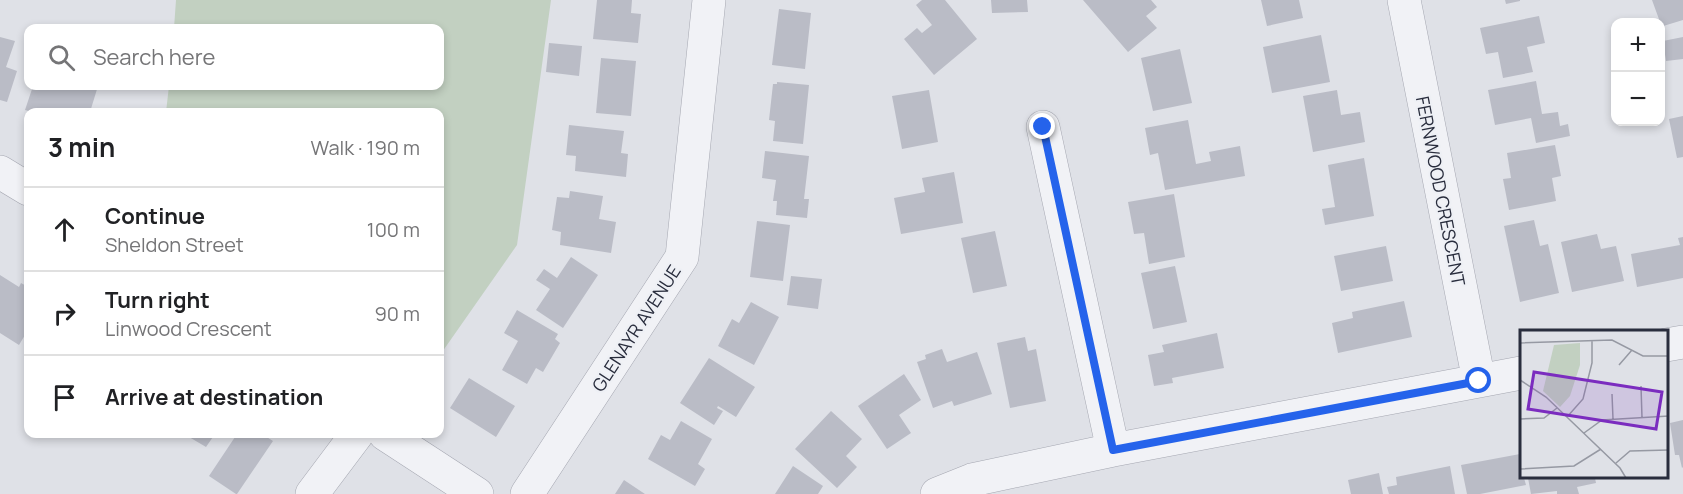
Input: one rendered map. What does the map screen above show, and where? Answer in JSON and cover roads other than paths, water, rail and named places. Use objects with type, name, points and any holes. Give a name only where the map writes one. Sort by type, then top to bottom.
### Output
[{"type":"street","name":"GLENAYR AVENUE","points":[[527,494],[682,257],[710,0]]},
{"type":"street","name":"FERNWOOD CRESCENT","points":[[1404,0],[1479,381]]},
{"type":"street","points":[[1043,127],[1113,450]]},
{"type":"street","points":[[0,172],[24,187]]},
{"type":"street","points":[[1668,345],[1683,342]]},
{"type":"street","points":[[937,494],[972,480],[1113,450],[1520,373]]},
{"type":"street","points":[[312,494],[354,438]]},
{"type":"street","points":[[391,438],[477,494]]}]
